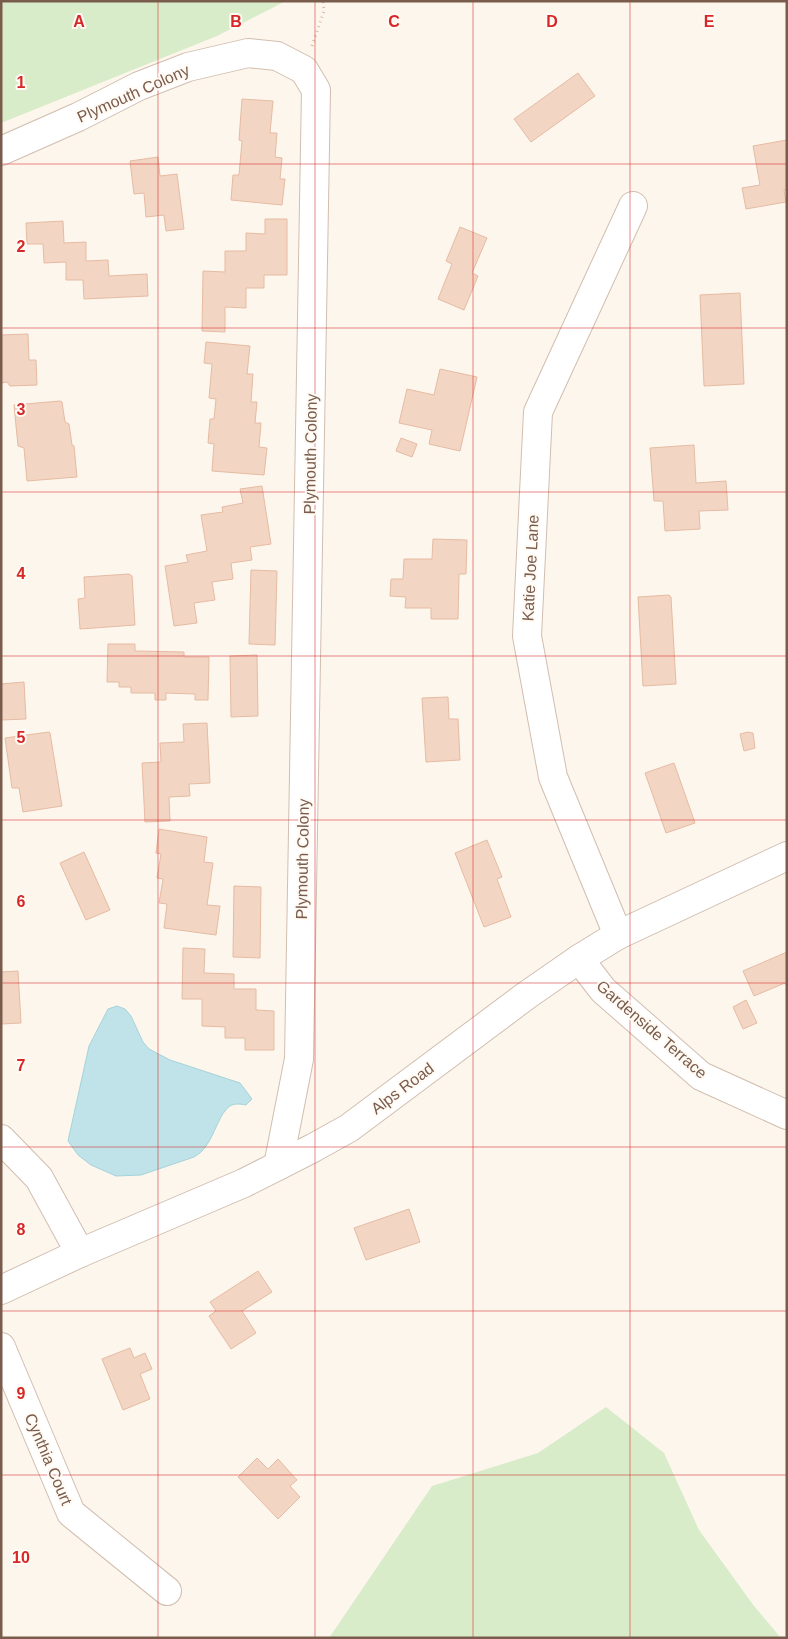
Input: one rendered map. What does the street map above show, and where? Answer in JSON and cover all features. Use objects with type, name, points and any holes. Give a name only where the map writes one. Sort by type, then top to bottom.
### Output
[{"type":"street","name":"Plymouth Colony","points":[[1,151],[78,117],[139,86],[188,67],[248,53],[277,56],[304,70],[316,90],[299,1059],[278,1166]]},
{"type":"street","name":"Katie Joe Lane","points":[[618,935],[553,776],[527,636],[538,412],[633,206]]},
{"type":"street","name":"Alps Road","points":[[1,1290],[244,1183],[349,1128],[527,994],[579,959],[618,935],[787,856]]},
{"type":"street","name":"Gardenside Terrace","points":[[579,959],[603,990],[701,1076],[787,1115]]},
{"type":"street","points":[[1,1138],[39,1178],[80,1254]]},
{"type":"street","name":"Cynthia Court","points":[[1,1347],[71,1513],[167,1591]]},
{"type":"path","points":[[304,70],[324,11],[323,1]]},
{"type":"green space","points":[[1,1],[286,1],[217,36],[1,123]]},
{"type":"green space","points":[[606,1407],[664,1453],[699,1530],[754,1606],[781,1638],[329,1638],[432,1486],[538,1453]]},
{"type":"water","points":[[117,1006],[125,1009],[131,1016],[143,1042],[149,1049],[170,1060],[240,1083],[252,1099],[246,1105],[234,1104],[226,1109],[209,1142],[198,1155],[141,1175],[116,1176],[91,1165],[78,1155],[68,1141],[89,1046],[108,1009]]},
{"type":"building","points":[[578,73],[595,96],[531,142],[514,119]]},
{"type":"building","points":[[242,99],[273,101],[270,133],[277,133],[275,157],[282,158],[280,179],[285,179],[282,205],[231,200],[233,175],[239,175],[242,141],[239,140]]},
{"type":"building","points":[[787,140],[787,190],[784,190],[786,202],[746,209],[742,188],[760,185],[753,146]]},
{"type":"building","points":[[158,157],[160,176],[177,174],[184,229],[166,231],[164,215],[146,217],[144,193],[134,194],[130,161]]},
{"type":"building","points":[[265,219],[287,219],[287,275],[264,275],[264,288],[246,288],[246,308],[225,307],[225,332],[202,331],[203,271],[225,272],[225,251],[246,251],[246,233],[265,234]]},
{"type":"building","points":[[63,221],[64,243],[86,242],[86,261],[108,260],[109,276],[147,274],[148,296],[84,299],[83,280],[66,280],[66,262],[44,263],[43,244],[27,244],[26,223]]},
{"type":"building","points":[[460,227],[487,238],[472,273],[478,276],[464,310],[438,299],[452,264],[446,261]]},
{"type":"building","points":[[740,293],[744,384],[704,386],[700,295]]},
{"type":"building","points":[[28,334],[29,360],[36,360],[37,385],[10,386],[7,382],[1,383],[1,335]]},
{"type":"building","points":[[206,342],[250,346],[247,374],[253,374],[251,402],[257,402],[255,423],[261,423],[259,447],[267,448],[264,475],[212,471],[214,444],[208,443],[210,419],[214,419],[216,399],[209,398],[212,364],[204,363]]},
{"type":"building","points":[[440,369],[477,377],[460,451],[429,444],[432,430],[399,423],[407,389],[434,395]]},
{"type":"building","points":[[62,402],[65,422],[69,424],[72,445],[74,446],[77,477],[27,481],[24,448],[18,446],[14,405]]},
{"type":"building","points":[[401,438],[417,444],[412,457],[396,451]]},
{"type":"building","points":[[694,445],[696,483],[726,481],[728,510],[699,511],[700,529],[665,531],[663,501],[654,501],[650,448]]},
{"type":"building","points":[[262,486],[271,544],[250,547],[252,560],[231,563],[233,579],[212,582],[215,600],[194,603],[197,623],[174,626],[165,566],[188,562],[186,555],[207,551],[201,515],[223,512],[222,507],[243,503],[240,489]]},
{"type":"building","points":[[433,539],[467,540],[466,574],[459,574],[458,619],[431,619],[431,608],[405,608],[406,597],[390,596],[391,579],[403,579],[404,559],[432,559]]},
{"type":"building","points":[[251,570],[277,571],[275,645],[249,644]]},
{"type":"building","points":[[129,574],[132,576],[135,625],[80,629],[78,599],[85,598],[84,577]]},
{"type":"building","points":[[669,595],[671,597],[676,684],[643,686],[638,597]]},
{"type":"building","points":[[108,644],[135,644],[135,651],[184,652],[184,657],[209,657],[208,700],[195,700],[195,694],[166,693],[166,700],[155,700],[155,693],[131,693],[131,687],[119,687],[119,682],[107,682]]},
{"type":"building","points":[[257,655],[258,716],[231,717],[230,656]]},
{"type":"building","points":[[24,682],[26,719],[1,720],[1,684]]},
{"type":"building","points":[[448,697],[449,719],[458,719],[460,760],[426,762],[422,698]]},
{"type":"building","points":[[207,723],[210,783],[189,784],[190,796],[169,797],[170,821],[145,822],[142,763],[161,762],[160,743],[184,742],[183,724]]},
{"type":"building","points":[[49,732],[62,806],[23,812],[19,788],[12,788],[5,738]]},
{"type":"building","points":[[753,733],[755,748],[744,751],[740,734]]},
{"type":"building","points":[[674,763],[695,823],[666,833],[645,773]]},
{"type":"building","points":[[159,829],[207,837],[204,862],[213,863],[207,905],[220,906],[216,935],[164,928],[167,904],[159,903],[163,879],[157,878],[161,854],[156,853]]},
{"type":"building","points":[[487,840],[502,877],[497,879],[511,917],[484,927],[455,853]]},
{"type":"building","points":[[84,852],[110,910],[86,920],[60,863]]},
{"type":"building","points":[[234,886],[261,887],[260,958],[233,957]]},
{"type":"building","points":[[183,948],[205,949],[204,973],[234,974],[234,989],[256,989],[256,1010],[274,1011],[274,1050],[245,1050],[245,1038],[225,1038],[225,1027],[202,1026],[202,999],[182,999]]},
{"type":"building","points":[[787,952],[787,987],[785,983],[754,996],[743,971]]},
{"type":"building","points":[[18,971],[21,1023],[1,1024],[1,972]]},
{"type":"building","points":[[746,1000],[757,1023],[743,1029],[733,1007]]},
{"type":"building","points":[[409,1209],[420,1242],[366,1260],[354,1228]]},
{"type":"building","points":[[258,1271],[272,1292],[242,1311],[256,1333],[231,1349],[209,1316],[216,1311],[210,1302]]},
{"type":"building","points":[[130,1348],[134,1358],[145,1353],[152,1369],[140,1374],[150,1399],[123,1410],[102,1359]]},
{"type":"building","points":[[257,1458],[268,1469],[278,1459],[297,1480],[290,1486],[300,1497],[278,1519],[238,1477]]}]
